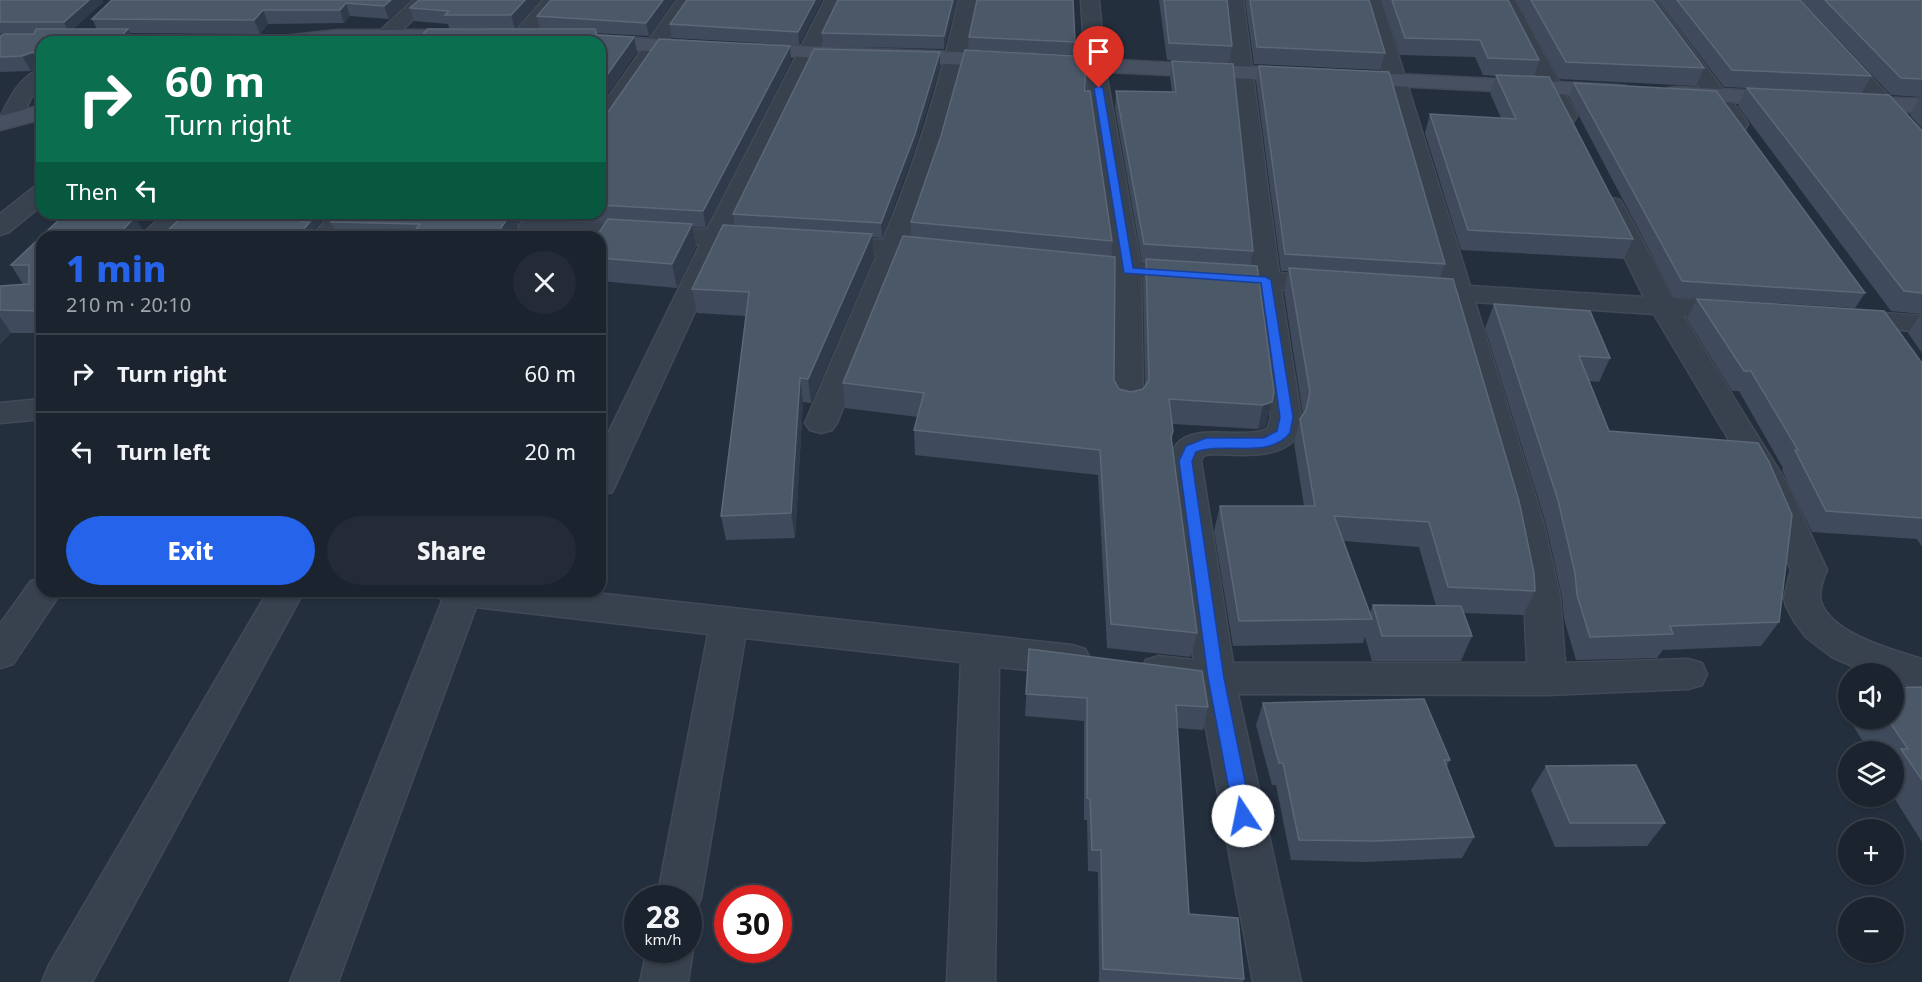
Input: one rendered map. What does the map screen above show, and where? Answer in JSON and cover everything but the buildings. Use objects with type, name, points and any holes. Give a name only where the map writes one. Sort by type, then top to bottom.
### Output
[{"type":"street","points":[[385,36],[424,0]]},
{"type":"street","points":[[508,36],[553,0]]},
{"type":"street","points":[[606,115],[686,0]]},
{"type":"street","points":[[606,471],[716,238],[834,0]]},
{"type":"street","points":[[821,423],[920,182],[956,58],[968,0]]},
{"type":"street","points":[[1090,0],[1095,66],[1128,271],[1128,404]]},
{"type":"street","points":[[1234,0],[1266,280],[1286,417],[1283,433],[1266,443],[1206,443],[1190,449],[1185,461],[1216,678],[1277,982]]},
{"type":"street","points":[[1372,0],[1527,525],[1542,597],[1547,679]]},
{"type":"street","points":[[1506,0],[1578,139]]},
{"type":"street","points":[[1646,0],[1750,142]]},
{"type":"street","points":[[1788,0],[1922,144]]},
{"type":"street","points":[[81,36],[94,24]]},
{"type":"street","points":[[0,41],[36,41]]},
{"type":"street","points":[[606,42],[808,54],[956,58],[1634,91]]},
{"type":"street","points":[[36,79],[11,96],[5,122],[36,114]]},
{"type":"street","points":[[1657,92],[1806,100]]},
{"type":"street","points":[[1828,102],[1922,106]]},
{"type":"street","points":[[1599,181],[1663,306],[1772,485],[1809,570],[1803,585],[1803,604],[1816,625],[1842,645],[1871,659],[1922,674]]},
{"type":"street","points":[[0,227],[36,198]]},
{"type":"street","points":[[159,231],[173,219]]},
{"type":"street","points":[[329,231],[341,219]]},
{"type":"street","points":[[531,226],[893,248],[964,255]]},
{"type":"street","points":[[1046,263],[1128,271],[1357,286]]},
{"type":"street","points":[[1391,288],[1766,313]]},
{"type":"street","points":[[1860,292],[1901,349]]},
{"type":"street","points":[[1823,316],[1922,324]]},
{"type":"street","points":[[0,413],[36,410]]},
{"type":"street","points":[[0,653],[40,597]]},
{"type":"street","points":[[66,982],[283,597]]},
{"type":"street","points":[[314,982],[457,597]]},
{"type":"street","points":[[560,597],[729,622],[980,649],[1216,678],[1547,679],[1688,674]]},
{"type":"street","points":[[681,885],[729,622]]},
{"type":"street","points":[[971,982],[980,649]]},
{"type":"street","points":[[664,982],[667,963]]},
{"type":"route","points":[[1099,88],[1128,271],[1266,280],[1286,417],[1283,433],[1266,443],[1206,443],[1190,449],[1185,461],[1216,678],[1243,816]]}]
